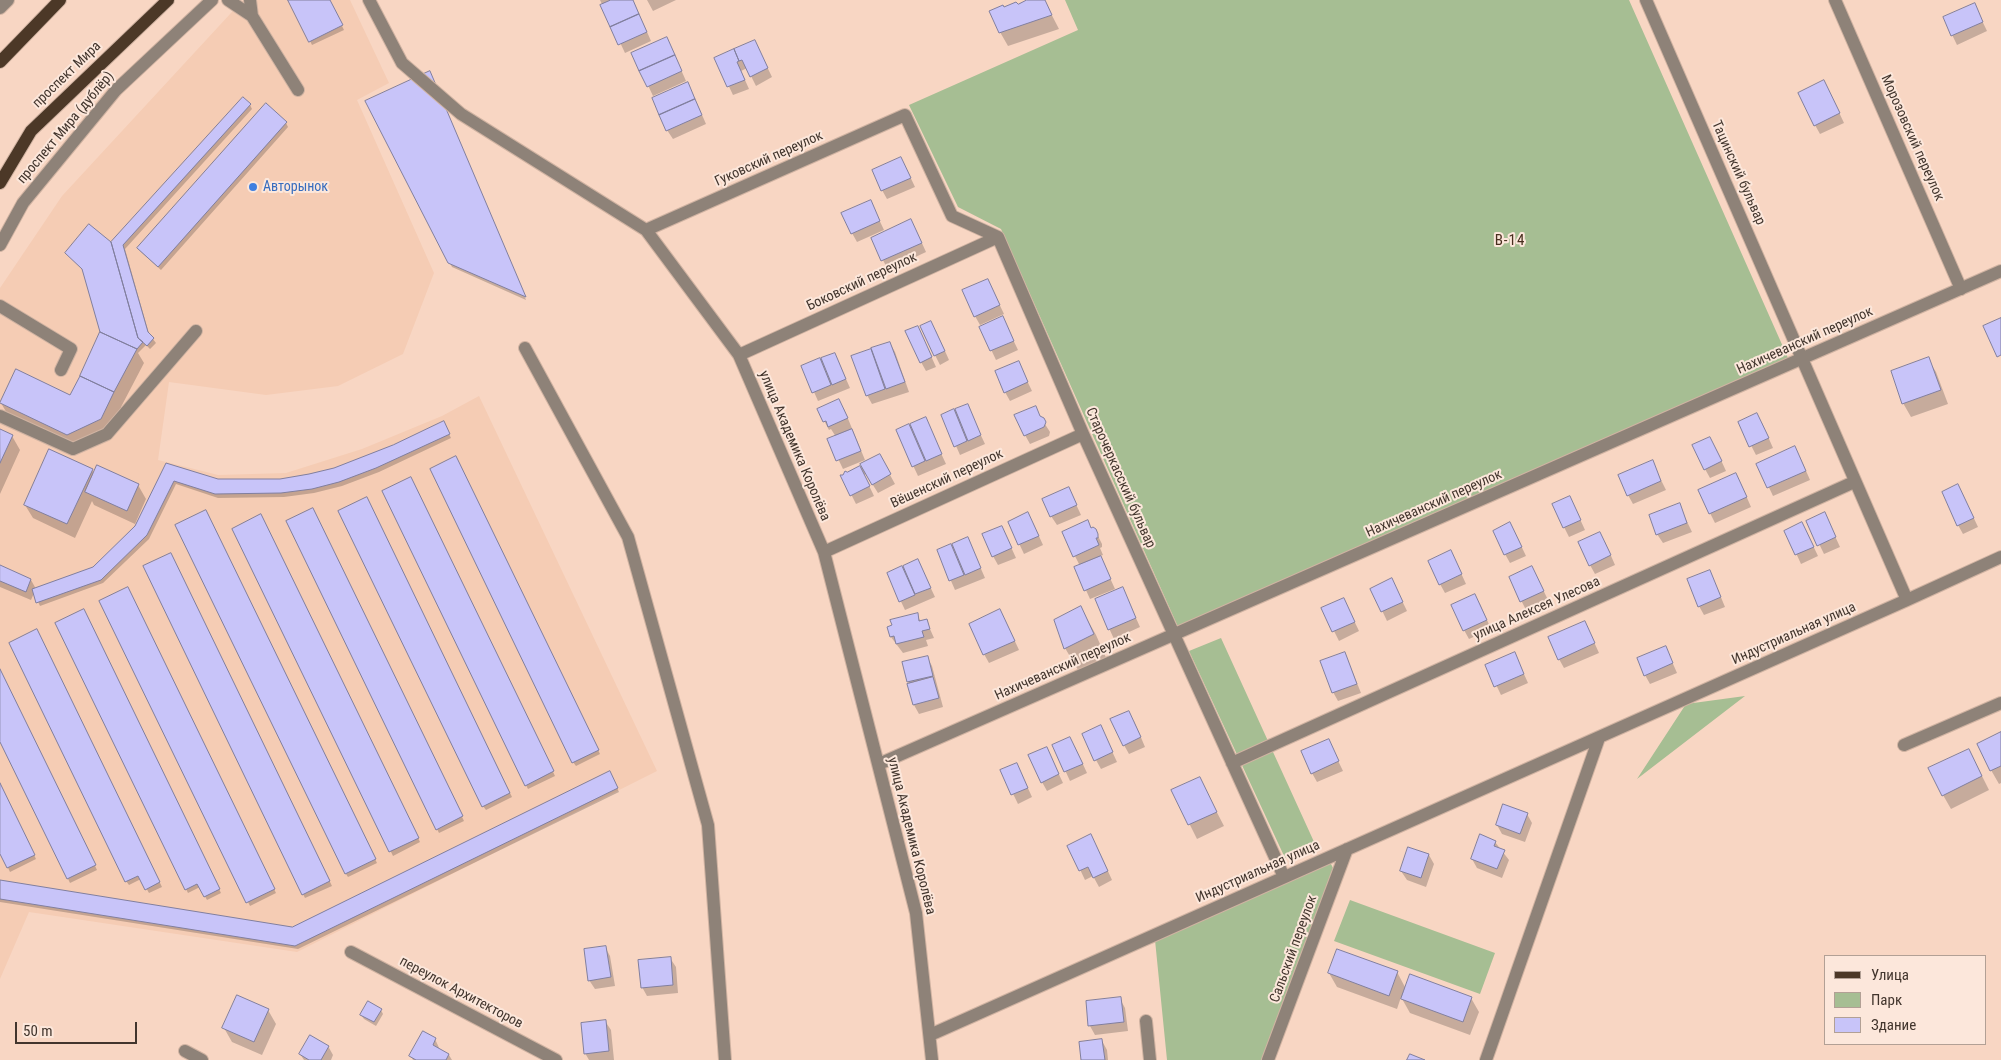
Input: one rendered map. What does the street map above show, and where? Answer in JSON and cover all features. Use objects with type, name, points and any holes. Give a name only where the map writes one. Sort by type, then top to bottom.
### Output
[{"type":"main road","points":[[0,62],[60,0]]},
{"type":"main road","name":"проспект Мира","points":[[0,183],[31,131],[168,0]]},
{"type":"street","points":[[0,8],[8,0]]},
{"type":"street","name":"проспект Мира (дублёр)","points":[[0,245],[23,203],[116,90],[212,0]]},
{"type":"street","points":[[228,0],[252,16],[298,90]]},
{"type":"street","points":[[250,0],[252,16]]},
{"type":"street","name":"улица Академика Королёва","points":[[369,0],[402,63],[454,109],[646,230],[739,355],[824,552],[916,913],[932,1060]]},
{"type":"street","name":"Тацинский бульвар","points":[[1646,0],[1803,358],[1854,482],[1907,600]]},
{"type":"street","name":"Морозовский переулок","points":[[1835,0],[1962,289]]},
{"type":"street","name":"Гуковский переулок","points":[[646,230],[905,115],[952,216],[998,236]]},
{"type":"street","name":"Боковский переулок","points":[[739,355],[998,236]]},
{"type":"street","name":"Старочеркасский бульвар","points":[[998,236],[1083,434],[1284,877]]},
{"type":"street","name":"Нахичеванский переулок","points":[[879,764],[2001,271]]},
{"type":"street","points":[[0,306],[72,349],[61,370]]},
{"type":"street","points":[[0,416],[73,449],[107,434],[196,332]]},
{"type":"street","points":[[524,348],[628,537],[708,825],[725,1060]]},
{"type":"street","name":"Вёшенский переулок","points":[[824,552],[1083,434]]},
{"type":"street","name":"улица Алексея Улесова","points":[[1232,763],[1854,482]]},
{"type":"street","name":"Индустриальная улица","points":[[930,1034],[1599,738],[2001,557]]},
{"type":"street","points":[[1904,745],[2001,703]]},
{"type":"street","points":[[1486,1060],[1599,738]]},
{"type":"street","name":"Сальский переулок","points":[[1268,1060],[1347,849]]},
{"type":"street","name":"переулок Архитекторов","points":[[351,952],[556,1060]]},
{"type":"street","points":[[1146,1022],[1150,1060]]},
{"type":"street","points":[[186,1051],[202,1060]]},
{"type":"shaded area","points":[[243,0],[350,0],[389,83],[357,100],[434,273],[403,354],[338,386],[266,395],[169,382],[158,460],[218,475],[286,473],[362,449],[442,416],[479,396],[657,771],[297,952],[29,912],[0,979],[0,288],[62,196]]},
{"type":"green space","points":[[1065,0],[1629,0],[1788,358],[1178,627],[1001,229],[958,207],[909,105],[1078,30]]},
{"type":"green space","points":[[1221,638],[1315,844],[1285,858],[1189,651]]},
{"type":"green space","points":[[1745,696],[1637,779],[1686,704]]},
{"type":"green space","points":[[1330,862],[1333,868],[1262,1060],[1167,1060],[1155,940]]},
{"type":"green space","points":[[1350,900],[1495,953],[1480,994],[1334,941]]},
{"type":"building","points":[[288,0],[330,0],[343,25],[309,42]]},
{"type":"building","points":[[611,0],[633,0],[639,14],[610,27],[600,5]]},
{"type":"building","points":[[1027,0],[1045,0],[1052,15],[999,33],[989,11],[1003,5],[1004,7]]},
{"type":"building","points":[[1975,3],[1983,22],[1951,36],[1943,17]]},
{"type":"building","points":[[639,14],[647,32],[618,45],[610,27]]},
{"type":"building","points":[[667,37],[675,55],[639,71],[631,53]]},
{"type":"building","points":[[755,40],[768,68],[750,77],[742,60],[739,61],[734,49]]},
{"type":"building","points":[[734,49],[739,61],[737,62],[745,80],[727,87],[714,58]]},
{"type":"building","points":[[675,55],[682,71],[647,87],[639,71]]},
{"type":"building","points":[[430,71],[526,297],[448,263],[365,101]]},
{"type":"building","points":[[1824,80],[1840,113],[1814,126],[1798,93]]},
{"type":"building","points":[[688,82],[695,99],[659,115],[652,98]]},
{"type":"building","points":[[243,97],[251,104],[123,245],[148,332],[154,338],[147,346],[138,338],[111,242]]},
{"type":"building","points":[[695,99],[702,115],[666,131],[659,115]]},
{"type":"building","points":[[266,103],[287,122],[158,267],[137,248]]},
{"type":"building","points":[[901,157],[911,178],[881,191],[872,170]]},
{"type":"building","points":[[871,200],[880,221],[851,234],[841,213]]},
{"type":"building","points":[[911,219],[922,243],[881,261],[871,238]]},
{"type":"building","points":[[89,224],[111,242],[138,338],[143,342],[137,349],[100,332],[82,269],[65,253]]},
{"type":"building","points":[[988,279],[1000,305],[974,317],[962,290]]},
{"type":"building","points":[[1003,316],[1014,341],[990,351],[979,327]]},
{"type":"building","points":[[2001,318],[2001,355],[1997,357],[1983,326]]},
{"type":"building","points":[[931,321],[945,351],[934,356],[920,326]]},
{"type":"building","points":[[918,326],[932,357],[920,363],[905,331]]},
{"type":"building","points":[[100,332],[137,349],[114,392],[80,376]]},
{"type":"building","points":[[890,342],[905,382],[886,389],[871,348]]},
{"type":"building","points":[[871,349],[885,389],[866,396],[851,356]]},
{"type":"building","points":[[835,353],[846,379],[832,385],[821,358]]},
{"type":"building","points":[[1929,357],[1941,390],[1902,404],[1891,371]]},
{"type":"building","points":[[820,358],[831,385],[812,393],[801,366]]},
{"type":"building","points":[[1019,361],[1028,382],[1004,393],[995,371]]},
{"type":"building","points":[[16,369],[70,395],[80,376],[114,392],[101,419],[67,435],[0,403]]},
{"type":"building","points":[[839,399],[848,418],[828,427],[826,421],[823,422],[817,409]]},
{"type":"building","points":[[968,404],[981,435],[968,441],[955,409]]},
{"type":"building","points":[[1036,406],[1040,416],[1046,422],[1044,427],[1024,436],[1014,415]]},
{"type":"building","points":[[954,409],[967,441],[954,447],[941,415]]},
{"type":"building","points":[[1757,413],[1769,438],[1749,447],[1738,422]]},
{"type":"building","points":[[926,417],[942,454],[926,461],[910,424]]},
{"type":"building","points":[[444,421],[450,434],[376,468],[339,482],[312,489],[281,493],[215,494],[174,481],[147,535],[101,580],[36,603],[32,589],[93,567],[135,526],[166,463],[218,479],[280,479],[334,468],[393,445]]},
{"type":"building","points":[[909,424],[925,461],[912,467],[896,430]]},
{"type":"building","points":[[0,429],[13,435],[0,463]]},
{"type":"building","points":[[852,429],[861,451],[836,461],[827,439]]},
{"type":"building","points":[[1710,437],[1722,461],[1704,470],[1692,445]]},
{"type":"building","points":[[1795,446],[1806,471],[1767,488],[1756,464]]},
{"type":"building","points":[[49,449],[93,469],[67,524],[24,505]]},
{"type":"building","points":[[880,454],[891,474],[872,485],[860,464]]},
{"type":"building","points":[[456,456],[599,750],[572,763],[430,469]]},
{"type":"building","points":[[1653,460],[1661,481],[1627,496],[1618,475]]},
{"type":"building","points":[[97,465],[139,484],[127,511],[85,492]]},
{"type":"building","points":[[860,466],[870,486],[850,496],[840,475],[843,475],[845,471],[847,472]]},
{"type":"building","points":[[1736,473],[1747,497],[1709,514],[1698,490]]},
{"type":"building","points":[[411,477],[554,771],[525,786],[382,491]]},
{"type":"building","points":[[1958,484],[1974,518],[1957,526],[1942,492]]},
{"type":"building","points":[[1069,487],[1077,505],[1050,517],[1042,499]]},
{"type":"building","points":[[1570,496],[1581,520],[1563,528],[1552,504]]},
{"type":"building","points":[[367,497],[510,793],[482,807],[338,511]]},
{"type":"building","points":[[1680,503],[1687,523],[1656,535],[1649,515]]},
{"type":"building","points":[[313,508],[463,816],[436,830],[286,521]]},
{"type":"building","points":[[206,510],[376,859],[345,874],[175,525]]},
{"type":"building","points":[[1028,512],[1039,536],[1018,545],[1008,522]]},
{"type":"building","points":[[1825,512],[1836,537],[1817,546],[1806,521]]},
{"type":"building","points":[[261,514],[419,838],[389,852],[232,529]]},
{"type":"building","points":[[1088,520],[1091,528],[1096,529],[1098,538],[1096,538],[1099,545],[1073,557],[1062,532]]},
{"type":"building","points":[[1510,522],[1522,547],[1504,555],[1493,531]]},
{"type":"building","points":[[1802,522],[1814,547],[1795,555],[1784,531]]},
{"type":"building","points":[[1002,526],[1012,548],[992,557],[982,534]]},
{"type":"building","points":[[1600,532],[1611,555],[1589,566],[1578,542]]},
{"type":"building","points":[[968,537],[981,568],[965,575],[952,544]]},
{"type":"building","points":[[951,544],[964,575],[949,581],[937,550]]},
{"type":"building","points":[[1451,550],[1462,574],[1439,585],[1428,561]]},
{"type":"building","points":[[171,553],[330,881],[302,895],[143,566]]},
{"type":"building","points":[[1101,556],[1111,579],[1084,591],[1074,567]]},
{"type":"building","points":[[918,559],[931,588],[915,594],[903,566]]},
{"type":"building","points":[[0,565],[31,579],[26,592],[0,581]]},
{"type":"building","points":[[902,566],[915,595],[899,602],[887,573]]},
{"type":"building","points":[[1532,566],[1544,591],[1520,602],[1509,577]]},
{"type":"building","points":[[1710,570],[1721,597],[1698,607],[1687,579]]},
{"type":"building","points":[[1392,578],[1403,602],[1381,612],[1370,589]]},
{"type":"building","points":[[128,587],[275,889],[246,903],[99,601]]},
{"type":"building","points":[[1123,587],[1136,618],[1108,630],[1095,599]]},
{"type":"building","points":[[1475,594],[1487,620],[1463,631],[1451,605]]},
{"type":"building","points":[[1344,598],[1355,622],[1332,632],[1321,608]]},
{"type":"building","points":[[1081,606],[1094,634],[1064,649],[1054,620]]},
{"type":"building","points":[[84,609],[220,889],[204,897],[197,884],[185,890],[55,623]]},
{"type":"building","points":[[1000,609],[1015,641],[983,655],[969,624]]},
{"type":"building","points":[[918,613],[919,621],[927,619],[930,629],[922,631],[924,637],[896,644],[894,636],[890,637],[887,627],[892,625],[890,620]]},
{"type":"building","points":[[1585,621],[1595,643],[1558,660],[1548,637]]},
{"type":"building","points":[[37,629],[160,882],[145,890],[138,876],[125,882],[9,643]]},
{"type":"building","points":[[1666,646],[1673,663],[1644,676],[1637,658]]},
{"type":"building","points":[[1345,652],[1357,684],[1332,693],[1320,661]]},
{"type":"building","points":[[1515,652],[1524,674],[1494,687],[1485,665]]},
{"type":"building","points":[[928,656],[933,676],[907,682],[902,662]]},
{"type":"building","points":[[0,669],[96,865],[67,879],[0,742]]},
{"type":"building","points":[[933,677],[939,698],[913,705],[907,684]]},
{"type":"building","points":[[1129,711],[1141,737],[1123,746],[1110,719]]},
{"type":"building","points":[[1101,725],[1113,752],[1094,761],[1082,734]]},
{"type":"building","points":[[2001,732],[2001,766],[1990,771],[1977,744]]},
{"type":"building","points":[[1070,737],[1083,764],[1064,772],[1052,745]]},
{"type":"building","points":[[1329,739],[1339,761],[1311,774],[1301,751]]},
{"type":"building","points":[[1047,747],[1059,774],[1041,783],[1028,755]]},
{"type":"building","points":[[1969,749],[1982,776],[1942,796],[1928,768]]},
{"type":"building","points":[[1017,763],[1028,788],[1011,795],[1000,770]]},
{"type":"building","points":[[610,771],[618,788],[295,946],[0,899],[0,880],[292,927]]},
{"type":"building","points":[[1200,777],[1217,812],[1188,825],[1171,790]]},
{"type":"building","points":[[0,783],[35,855],[7,868],[0,854]]},
{"type":"building","points":[[1503,804],[1528,813],[1520,834],[1496,825]]},
{"type":"building","points":[[1091,834],[1108,871],[1093,878],[1088,867],[1079,871],[1067,846]]},
{"type":"building","points":[[1480,834],[1496,841],[1494,846],[1505,850],[1497,869],[1471,859]]},
{"type":"building","points":[[1408,847],[1429,854],[1421,878],[1400,871]]},
{"type":"building","points":[[606,946],[611,977],[588,981],[584,949]]},
{"type":"building","points":[[1337,949],[1398,971],[1389,996],[1328,973]]},
{"type":"building","points":[[671,957],[673,985],[641,988],[638,960]]},
{"type":"building","points":[[1410,974],[1472,997],[1463,1022],[1401,999]]},
{"type":"building","points":[[237,995],[269,1009],[254,1042],[222,1028]]},
{"type":"building","points":[[1121,997],[1124,1022],[1088,1026],[1086,1001]]},
{"type":"building","points":[[368,1001],[382,1009],[374,1022],[360,1015]]},
{"type":"building","points":[[606,1020],[609,1051],[584,1054],[581,1023]]},
{"type":"building","points":[[423,1031],[436,1038],[433,1045],[449,1054],[446,1060],[416,1060],[409,1056]]},
{"type":"building","points":[[310,1035],[329,1046],[321,1060],[309,1060],[299,1054]]},
{"type":"building","points":[[1102,1039],[1105,1060],[1081,1060],[1079,1042]]},
{"type":"building","points":[[1410,1054],[1425,1060],[1407,1060]]},
{"type":"place","name":"Авторынок","points":[[253,187]]},
{"type":"district","name":"В-14","points":[[1510,241]]}]
